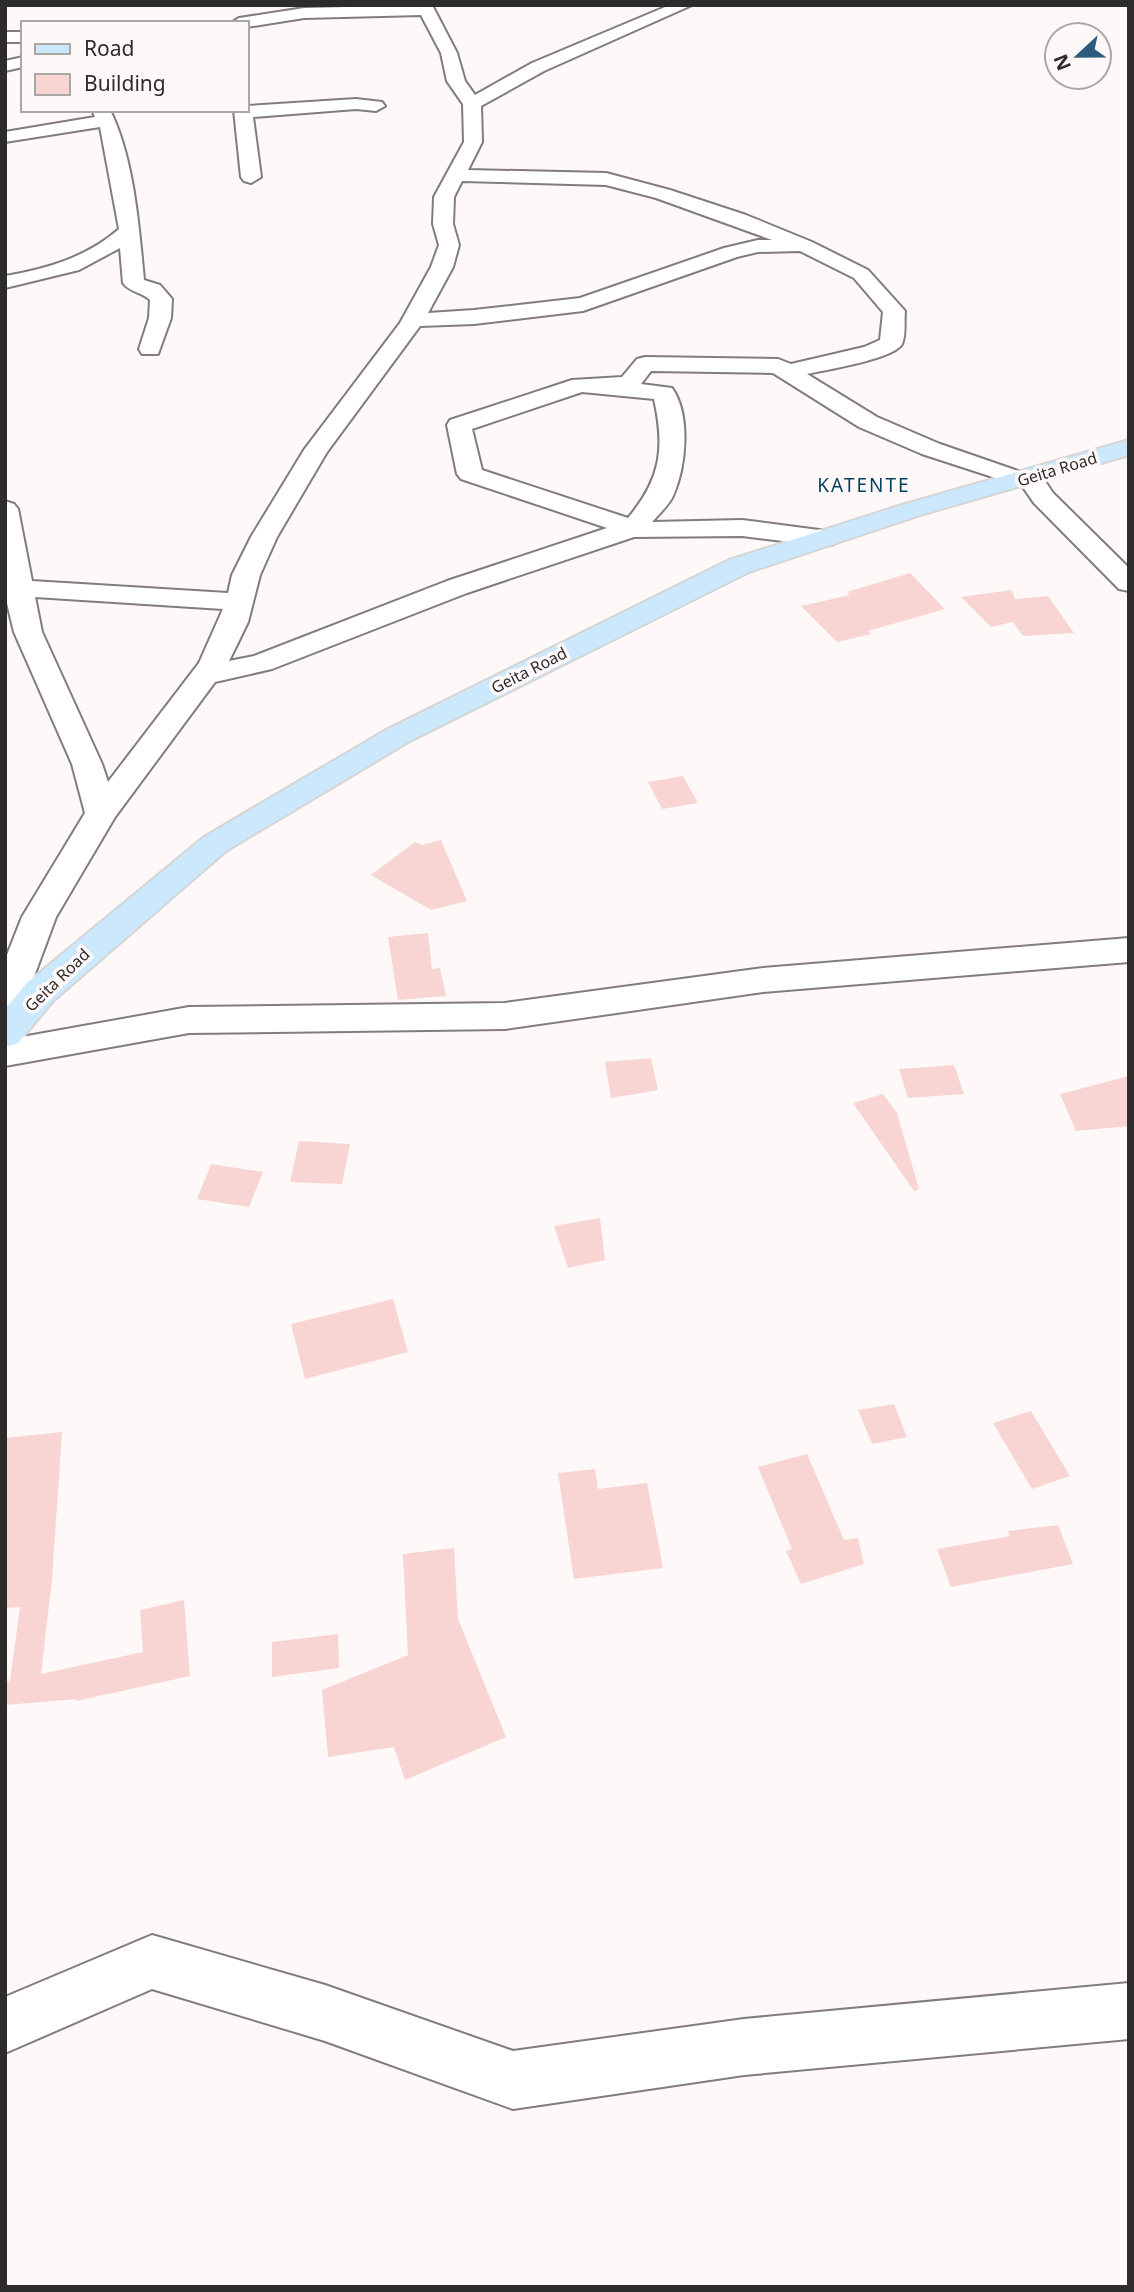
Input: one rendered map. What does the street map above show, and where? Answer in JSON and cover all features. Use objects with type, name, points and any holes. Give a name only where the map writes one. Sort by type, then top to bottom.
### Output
[{"type":"main road","name":"Geita Road","points":[[5,1034],[40,992],[215,844],[422,724],[739,566],[1129,447]]},
{"type":"street","points":[[472,104],[538,67],[684,5]]},
{"type":"street","points":[[5,1006],[39,917],[101,813],[206,675],[234,622],[246,575],[264,537],[316,450],[413,320],[442,267],[449,245],[443,224],[444,197],[473,142],[472,104],[456,81],[449,53],[425,8],[316,13],[248,22]]},
{"type":"street","points":[[248,111],[356,104],[376,106]]},
{"type":"street","points":[[244,112],[251,177]]},
{"type":"street","points":[[8,137],[103,116],[111,131],[129,230],[134,283],[152,290],[161,299],[160,318],[150,349]]},
{"type":"street","points":[[456,176],[606,179],[739,219],[805,246],[861,274],[894,312],[891,343],[872,352],[787,372]]},
{"type":"street","points":[[5,282],[74,265],[116,244],[129,230]]},
{"type":"street","points":[[413,320],[474,317],[583,304],[731,252],[758,246],[805,246]]},
{"type":"street","points":[[599,386],[629,384],[645,364],[778,366],[868,422],[931,449],[1025,478],[1129,583]]},
{"type":"street","points":[[206,675],[262,663],[457,587],[633,528],[660,496],[671,456],[673,430],[664,393],[579,385],[459,425],[470,474],[633,528],[742,528],[825,538]]},
{"type":"street","points":[[5,509],[13,588],[28,632],[87,764],[101,813]]},
{"type":"street","points":[[13,588],[239,602]]},
{"type":"street","points":[[5,1053],[189,1020],[505,1016],[763,980],[1129,950]]},
{"type":"street","points":[[5,2025],[152,1962],[325,2012],[513,2080],[744,2047],[1129,2011]]},
{"type":"building","points":[[910,573],[945,609],[868,631],[871,634],[837,642],[801,606],[850,595],[847,592]]},
{"type":"building","points":[[1012,590],[1015,599],[1048,596],[1074,633],[1023,636],[1013,622],[991,627],[961,597]]},
{"type":"building","points":[[683,776],[698,803],[662,809],[648,782]]},
{"type":"building","points":[[441,840],[467,901],[431,910],[371,875],[415,842],[422,845]]},
{"type":"building","points":[[428,933],[432,969],[440,968],[446,996],[398,1000],[388,937]]},
{"type":"building","points":[[651,1058],[658,1090],[611,1098],[605,1062]]},
{"type":"building","points":[[954,1065],[964,1094],[908,1098],[899,1069]]},
{"type":"building","points":[[1129,1076],[1129,1126],[1076,1131],[1060,1094]]},
{"type":"building","points":[[883,1094],[897,1113],[919,1189],[914,1191],[853,1103]]},
{"type":"building","points":[[299,1141],[350,1144],[342,1184],[290,1182]]},
{"type":"building","points":[[211,1164],[263,1172],[249,1207],[197,1199]]},
{"type":"building","points":[[600,1218],[605,1260],[568,1268],[554,1226]]},
{"type":"building","points":[[393,1299],[408,1352],[305,1379],[291,1324]]},
{"type":"building","points":[[894,1404],[907,1437],[872,1444],[858,1410]]},
{"type":"building","points":[[1031,1411],[1070,1476],[1032,1489],[993,1423]]},
{"type":"building","points":[[62,1432],[52,1579],[41,1674],[143,1652],[140,1610],[184,1600],[190,1676],[76,1701],[5,1705],[5,1682],[10,1681],[20,1607],[5,1608],[5,1438]]},
{"type":"building","points":[[807,1454],[844,1540],[858,1538],[864,1564],[801,1584],[786,1551],[792,1549],[758,1467]]},
{"type":"building","points":[[595,1469],[598,1489],[647,1483],[663,1568],[574,1579],[558,1473]]},
{"type":"building","points":[[1058,1525],[1073,1564],[951,1587],[937,1549],[1010,1536],[1008,1531]]},
{"type":"building","points":[[454,1548],[458,1619],[506,1737],[405,1780],[394,1747],[328,1757],[322,1690],[408,1655],[403,1554]]},
{"type":"building","points":[[338,1634],[339,1668],[272,1677],[272,1642]]},
{"type":"district","name":"KATENTE","points":[[864,485]]}]
